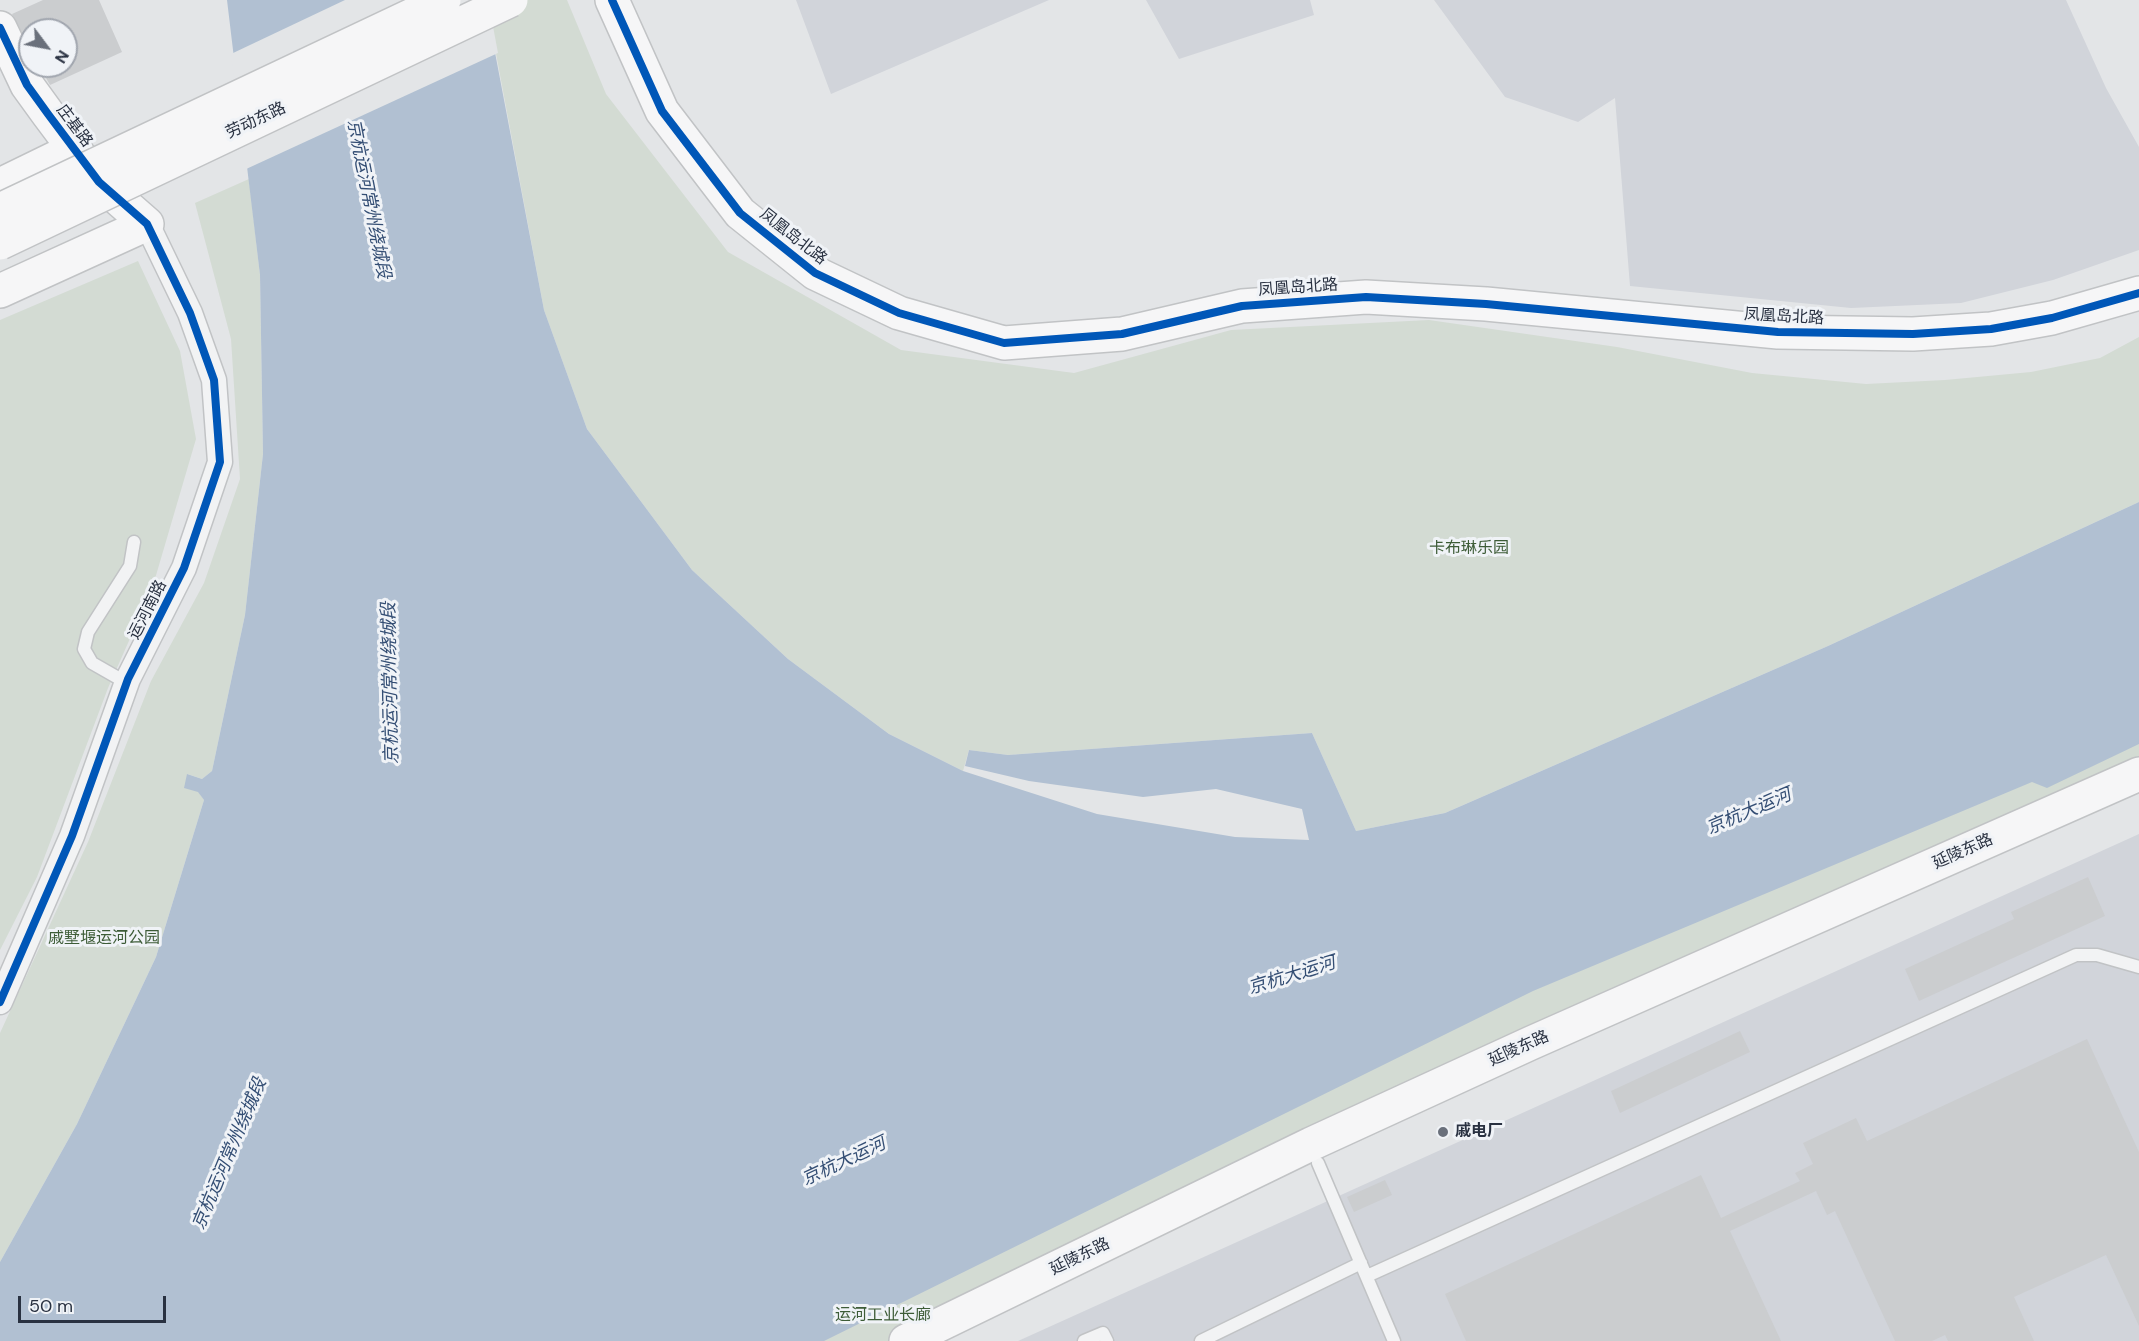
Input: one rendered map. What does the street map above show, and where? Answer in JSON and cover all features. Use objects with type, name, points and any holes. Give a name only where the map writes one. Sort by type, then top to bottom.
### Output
[{"type":"main road","name":"劳动东路","points":[[0,210],[444,0]]},
{"type":"main road","name":"劳动东路","points":[[0,243],[512,0]]},
{"type":"main road","name":"凤凰岛北路","points":[[612,0],[662,111],[740,213],[815,273],[898,313],[1004,343],[1122,334],[1242,306],[1366,297],[1486,304],[1778,332],[1913,334],[2011,325],[2052,318],[2139,293]]},
{"type":"main road","name":"庄基路","points":[[0,28],[27,85],[74,149],[99,182],[147,224]]},
{"type":"main road","points":[[0,185],[74,149]]},
{"type":"main road","points":[[0,291],[147,224]]},
{"type":"main road","name":"延陵东路","points":[[906,1341],[1301,1149],[2139,774]]},
{"type":"main road","name":"延陵东路","points":[[957,1341],[1318,1163],[1533,1063],[2139,796]]},
{"type":"street","name":"运河南路","points":[[0,1002],[72,836],[127,683],[184,568],[220,462],[214,380],[190,313],[147,224]]},
{"type":"lane","points":[[127,683],[92,663],[84,649],[88,632],[130,566],[134,542]]},
{"type":"lane","points":[[1366,1276],[2076,955],[2097,955],[2139,967]]},
{"type":"lane","points":[[1318,1163],[1394,1341]]},
{"type":"lane","points":[[1201,1341],[1361,1263]]},
{"type":"lane","points":[[1084,1341],[1103,1333],[1107,1341]]},
{"type":"shaded area","points":[[796,0],[1049,0],[831,94]]},
{"type":"shaded area","points":[[1146,0],[1310,0],[1314,15],[1179,59]]},
{"type":"shaded area","points":[[1434,0],[2066,0],[2106,88],[2139,147],[2139,250],[2053,280],[1961,303],[1851,308],[1630,286],[1615,98],[1578,122],[1505,97]]},
{"type":"shaded area","points":[[2139,834],[2139,1341],[1018,1341],[1916,935]]},
{"type":"green space","name":"卡布琳乐园","points":[[486,0],[567,0],[606,94],[728,252],[901,350],[1074,373],[1231,330],[1429,320],[1617,347],[1752,373],[1866,384],[2031,372],[2100,358],[2139,337],[2139,502],[1828,646],[1445,813],[1356,831],[1312,733],[1008,755],[969,750],[963,771],[889,734],[788,659],[692,570],[587,429],[544,310]]},
{"type":"green space","name":"戚墅堰运河公园","points":[[249,179],[260,275],[263,454],[245,615],[212,771],[202,779],[187,774],[204,800],[156,957],[77,1124],[0,1262],[0,1033],[88,842],[151,681],[204,583],[240,479],[231,339],[195,203]]},
{"type":"green space","points":[[138,261],[180,351],[196,439],[152,589],[108,688],[37,877],[0,950],[0,320]]},
{"type":"green space","name":"运河工业长廊","points":[[2139,727],[2139,759],[1243,1169],[888,1341],[773,1341],[1517,994]]},
{"type":"water","points":[[227,0],[485,0],[544,310],[587,429],[692,570],[788,659],[889,734],[963,771],[1097,814],[1235,837],[1309,840],[1302,809],[1216,789],[1143,797],[1029,781],[965,766],[969,750],[1008,755],[1312,733],[1356,831],[1445,813],[1828,646],[2139,502],[2139,744],[2047,788],[2032,782],[1533,991],[824,1341],[0,1341],[0,1262],[77,1124],[156,957],[204,800],[198,792],[184,788],[187,774],[202,779],[212,771],[245,615],[263,454],[260,275]]},
{"type":"pier","points":[[345,0],[488,0],[498,53],[244,170],[231,54]]},
{"type":"building","points":[[43,0],[99,0],[122,52],[78,72],[78,18],[18,18],[18,25],[12,14]]},
{"type":"building","points":[[46,78],[65,78],[50,85]]},
{"type":"building","points":[[2088,877],[2105,916],[1919,1001],[1905,969],[2014,919],[2011,912]]},
{"type":"building","points":[[1740,1031],[1750,1052],[1620,1113],[1611,1091]]},
{"type":"building","points":[[2087,1039],[2139,1152],[2139,1326],[2106,1255],[2014,1297],[2034,1341],[1948,1341],[1945,1335],[1932,1341],[1895,1341],[1835,1211],[1827,1215],[1816,1191],[1730,1231],[1781,1341],[1466,1341],[1445,1294],[1701,1175],[1721,1218],[1800,1181],[1795,1173],[1813,1164],[1803,1143],[1856,1118],[1867,1141]]},
{"type":"building","points":[[1385,1180],[1392,1195],[1354,1212],[1347,1197]]},
{"type":"cycle path","points":[[612,0],[662,111],[740,213],[815,273],[899,313],[1004,343],[1122,334],[1242,306],[1366,297],[1486,304],[1778,332],[1913,334],[1991,329],[2052,318],[2139,293]]},
{"type":"cycle path","points":[[0,28],[27,85],[48,114],[99,182],[147,224],[190,313],[214,380],[220,462],[184,568],[128,679],[72,836],[0,1002]]},
{"type":"place","name":"戚电厂","points":[[1443,1132]]},
{"type":"water label","name":"京杭运河常州绕城段","points":[[368,199]]},
{"type":"water label","name":"京杭运河常州绕城段","points":[[391,683]]},
{"type":"water label","name":"京杭大运河","points":[[1749,812]]},
{"type":"water label","name":"京杭大运河","points":[[1292,976]]},
{"type":"water label","name":"京杭运河常州绕城段","points":[[230,1154]]},
{"type":"water label","name":"京杭大运河","points":[[844,1162]]}]
